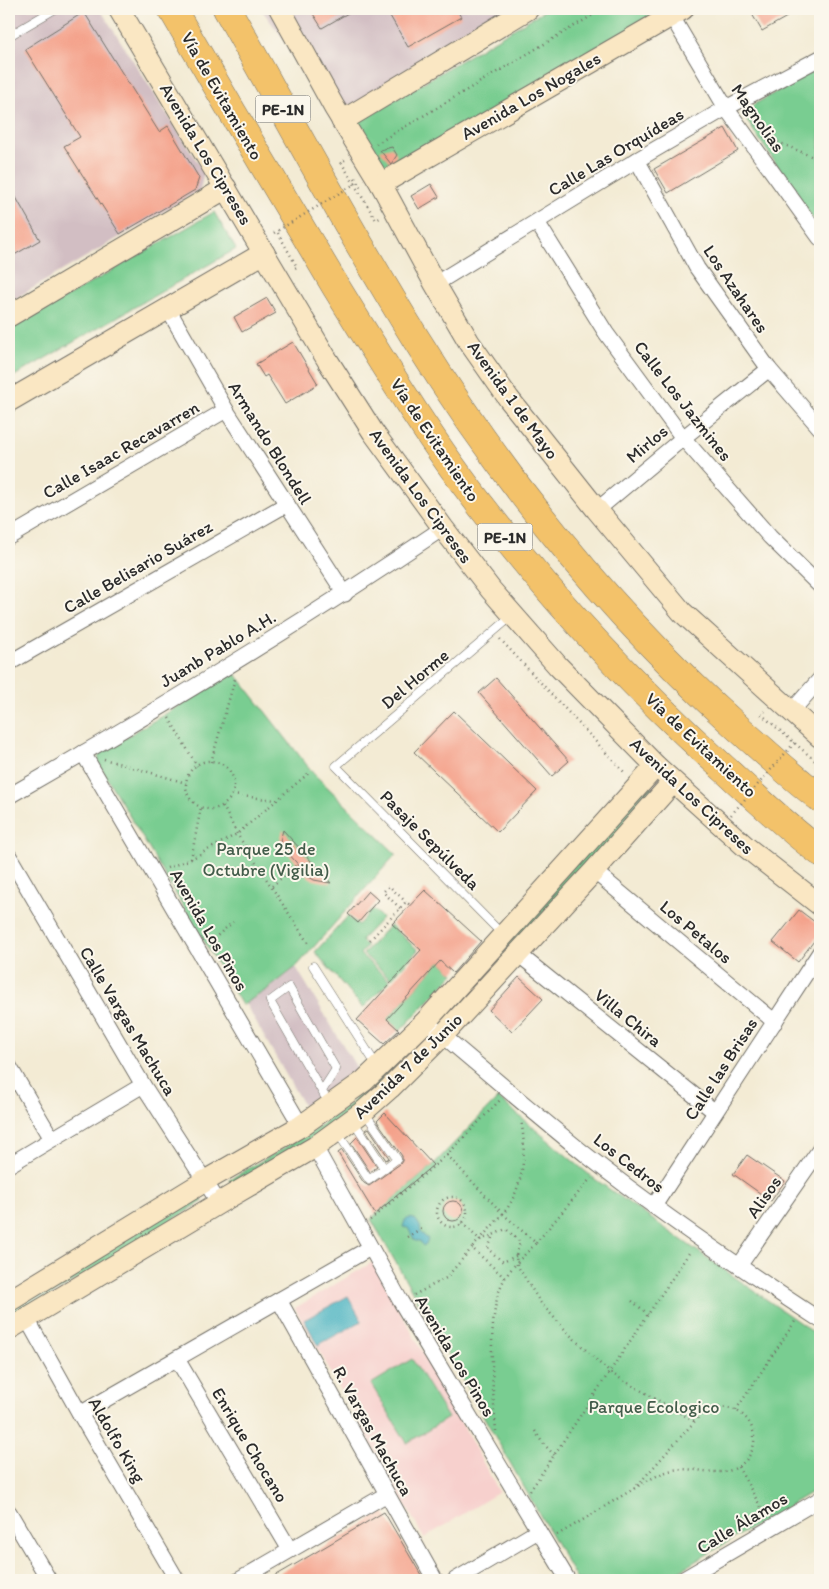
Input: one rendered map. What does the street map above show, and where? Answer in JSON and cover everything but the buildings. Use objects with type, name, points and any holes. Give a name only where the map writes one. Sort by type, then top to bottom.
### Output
[{"type":"highway","name":"Vía de Evitamiento","points":[[172,9],[261,163],[380,359],[431,437],[483,510],[541,582],[678,727],[798,835],[820,852]]},
{"type":"highway","name":"Vía de Evitamiento","points":[[227,9],[340,209],[416,338],[467,416],[519,489],[570,555],[612,603],[698,692],[801,784],[820,798]]},
{"type":"street","name":"Avenida Los Cipreses","points":[[119,9],[328,361],[373,432],[443,528],[513,615],[558,666],[656,766],[746,847],[820,905]]},
{"type":"street","name":"Avenida 1 de Mayo","points":[[280,9],[469,342],[509,399],[597,510],[682,612],[781,714],[820,737]]},
{"type":"street","points":[[342,121],[523,10]]},
{"type":"street","name":"Magnolias","points":[[677,12],[726,108],[820,238]]},
{"type":"street","name":"Avenida Los Nogales","points":[[380,184],[677,12]]},
{"type":"street","name":"Calle Las Orquídeas","points":[[435,284],[637,160],[726,108],[820,58]]},
{"type":"street","name":"Los Azahares","points":[[637,160],[697,268],[769,369],[820,428]]},
{"type":"street","points":[[9,316],[226,188]]},
{"type":"street","name":"Calle Los Jazmines","points":[[537,222],[606,333],[684,438],[770,537],[820,586]]},
{"type":"street","points":[[9,401],[264,253]]},
{"type":"street","name":"Armando Blondell","points":[[168,309],[226,410],[345,594]]},
{"type":"street","name":"Mirlos","points":[[597,510],[769,369]]},
{"type":"street","name":"Calle Isaac Recavarren","points":[[9,537],[226,410]]},
{"type":"street","name":"Calle Belisario Suárez","points":[[9,663],[287,504]]},
{"type":"street","name":"Juanb Pablo A.H.","points":[[9,796],[83,754],[345,594],[443,528]]},
{"type":"street","points":[[781,714],[820,679]]},
{"type":"street","name":"Avenida Los Pinos","points":[[83,754],[301,1126]]},
{"type":"street","name":"Avenida 7 de Junio","points":[[9,1301],[205,1181],[301,1126],[327,1098],[364,1081],[426,1022],[656,766]]},
{"type":"street","name":"Avenida 7 de Junio","points":[[18,1324],[218,1203],[316,1147],[351,1121],[390,1088],[442,1035],[594,871],[673,782]]},
{"type":"street","name":"Calle Vargas Machuca","points":[[9,856],[143,1085],[218,1203]]},
{"type":"street","name":"Los Petalos","points":[[594,871],[775,1022]]},
{"type":"street","name":"Calle las Brisas","points":[[654,1206],[820,952]]},
{"type":"street","name":"Villa Chira","points":[[517,953],[715,1112]]},
{"type":"street","name":"Los Cedros","points":[[426,1022],[590,1158],[739,1266],[820,1320]]},
{"type":"street","points":[[9,1066],[52,1139]]},
{"type":"street","points":[[9,1165],[143,1085]]},
{"type":"street","name":"Avenida Los Pinos","points":[[316,1147],[400,1302],[568,1580]]},
{"type":"street","name":"Alisos","points":[[739,1266],[820,1149]]},
{"type":"street","points":[[80,1414],[370,1248]]},
{"type":"street","name":"R. Vargas Machuca","points":[[279,1300],[435,1580]]},
{"type":"street","name":"Aldolfo King","points":[[18,1324],[80,1414],[177,1580]]},
{"type":"street","name":"Enrique Chocano","points":[[177,1359],[290,1550]]},
{"type":"street","points":[[239,1580],[387,1494]]},
{"type":"street","name":"Calle Álamos","points":[[682,1580],[820,1499]]},
{"type":"street","points":[[9,1512],[49,1580]]},
{"type":"street","points":[[455,1580],[541,1537]]},
{"type":"lane","points":[[9,36],[55,9]]},
{"type":"lane","name":"Del Horme","points":[[336,766],[513,615]]},
{"type":"lane","name":"Pasaje Sepúlveda","points":[[336,766],[504,936]]},
{"type":"lane","points":[[313,966],[371,1059],[379,1068]]},
{"type":"lane","points":[[289,987],[336,1069],[327,1098],[270,1001],[289,987]]},
{"type":"lane","points":[[351,1121],[397,1159],[369,1180],[351,1121]]},
{"type":"lane","points":[[351,1121],[384,1168]]},
{"type":"path","points":[[373,145],[603,9]]},
{"type":"path","points":[[738,124],[820,160]]},
{"type":"path","points":[[274,233],[356,182],[380,218],[376,220],[341,162],[345,160]]},
{"type":"path","points":[[274,225],[297,267],[292,270],[288,262]]},
{"type":"path","points":[[497,636],[629,777]]},
{"type":"path","points":[[211,762],[236,677]]},
{"type":"path","points":[[162,706],[197,766]]},
{"type":"path","points":[[781,714],[764,711],[761,714],[820,765]]},
{"type":"path","points":[[731,816],[797,740]]},
{"type":"path","points":[[83,754],[186,783]]},
{"type":"path","points":[[211,762],[219,763],[225,767],[230,773],[234,787],[232,795],[223,806],[216,809],[201,807],[190,797],[186,783],[188,776],[197,766],[211,762]]},
{"type":"path","points":[[154,874],[191,859],[237,834],[310,772]]},
{"type":"path","points":[[232,795],[276,800]]},
{"type":"path","points":[[223,806],[237,834],[310,946]]},
{"type":"path","points":[[191,859],[201,807]]},
{"type":"path","points":[[249,851],[255,847]]},
{"type":"path","points":[[272,886],[298,864]]},
{"type":"path","points":[[401,908],[383,892],[389,886],[410,905]]},
{"type":"path","points":[[370,940],[406,902]]},
{"type":"path","points":[[198,949],[233,922]]},
{"type":"path","points":[[358,1227],[374,1218],[447,1155],[509,1090]]},
{"type":"path","points":[[400,1302],[446,1278],[511,1204],[522,1171],[524,1140],[520,1114]]},
{"type":"path","points":[[447,1155],[503,1214],[536,1244]]},
{"type":"path","points":[[498,1465],[493,1400],[493,1324],[498,1296],[505,1278],[592,1177]]},
{"type":"path","points":[[454,1197],[463,1201],[466,1205],[467,1215],[462,1223],[452,1227],[443,1224],[437,1215],[438,1206],[444,1198],[454,1197]]},
{"type":"path","points":[[462,1223],[480,1240]]},
{"type":"path","points":[[407,1237],[424,1227]]},
{"type":"path","points":[[480,1240],[506,1229],[520,1242],[516,1256],[517,1265],[540,1302],[570,1334],[609,1372],[694,1421]]},
{"type":"path","points":[[493,1235],[488,1249],[503,1262],[516,1256]]},
{"type":"path","points":[[472,1248],[505,1278]]},
{"type":"path","points":[[530,1491],[691,1250]]},
{"type":"path","points":[[632,1301],[648,1314]]},
{"type":"path","points":[[736,1410],[804,1310]]},
{"type":"path","points":[[541,1537],[634,1489],[650,1479],[669,1471],[688,1468],[712,1472],[727,1471],[738,1467],[749,1456],[754,1442],[753,1431],[749,1422],[736,1410],[723,1406],[713,1407],[703,1412],[634,1489]]},
{"type":"path","points":[[535,1431],[554,1455]]},
{"type":"path","points":[[738,1467],[773,1527]]},
{"type":"shaded area","points":[[9,9],[100,9],[204,172],[200,190],[9,302]]},
{"type":"shaded area","points":[[261,9],[524,9],[343,117]]},
{"type":"shaded area","points":[[296,967],[358,1070],[305,1108],[245,1003],[268,989]]},
{"type":"shaded area","points":[[373,1262],[499,1492],[424,1538],[295,1308]]},
{"type":"green space","points":[[547,9],[672,9],[383,176],[354,124]]},
{"type":"green space","points":[[820,67],[820,229],[741,112]]},
{"type":"green space","points":[[214,212],[236,249],[9,379],[9,330]]},
{"type":"green space","name":"Parque 25 de Octubre (Vigilia)","points":[[235,673],[313,773],[396,854],[296,967],[268,989],[242,1005],[98,763],[99,753]]},
{"type":"green space","points":[[647,783],[656,791],[450,1019],[442,1013]]},
{"type":"green space","points":[[373,909],[382,918],[361,940],[367,946],[360,954],[390,981],[363,1008],[315,952],[348,916],[358,925]]},
{"type":"green space","points":[[390,925],[418,950],[391,979],[363,954]]},
{"type":"green space","points":[[440,961],[454,974],[400,1031],[387,1019]]},
{"type":"green space","points":[[419,1037],[426,1044],[357,1109],[235,1188],[229,1180],[314,1130],[351,1103]]},
{"type":"green space","name":"Parque Ecologico","points":[[498,1098],[592,1177],[820,1337],[820,1487],[664,1580],[577,1580],[371,1219],[433,1165]]},
{"type":"green space","points":[[199,1196],[203,1201],[9,1322],[9,1308]]},
{"type":"green space","points":[[412,1359],[448,1418],[407,1443],[371,1384]]},
{"type":"water","points":[[410,1218],[416,1220],[420,1226],[421,1233],[428,1239],[423,1246],[420,1241],[415,1241],[408,1228],[403,1227],[405,1220]]},
{"type":"water","points":[[348,1296],[362,1321],[318,1345],[304,1320]]}]
